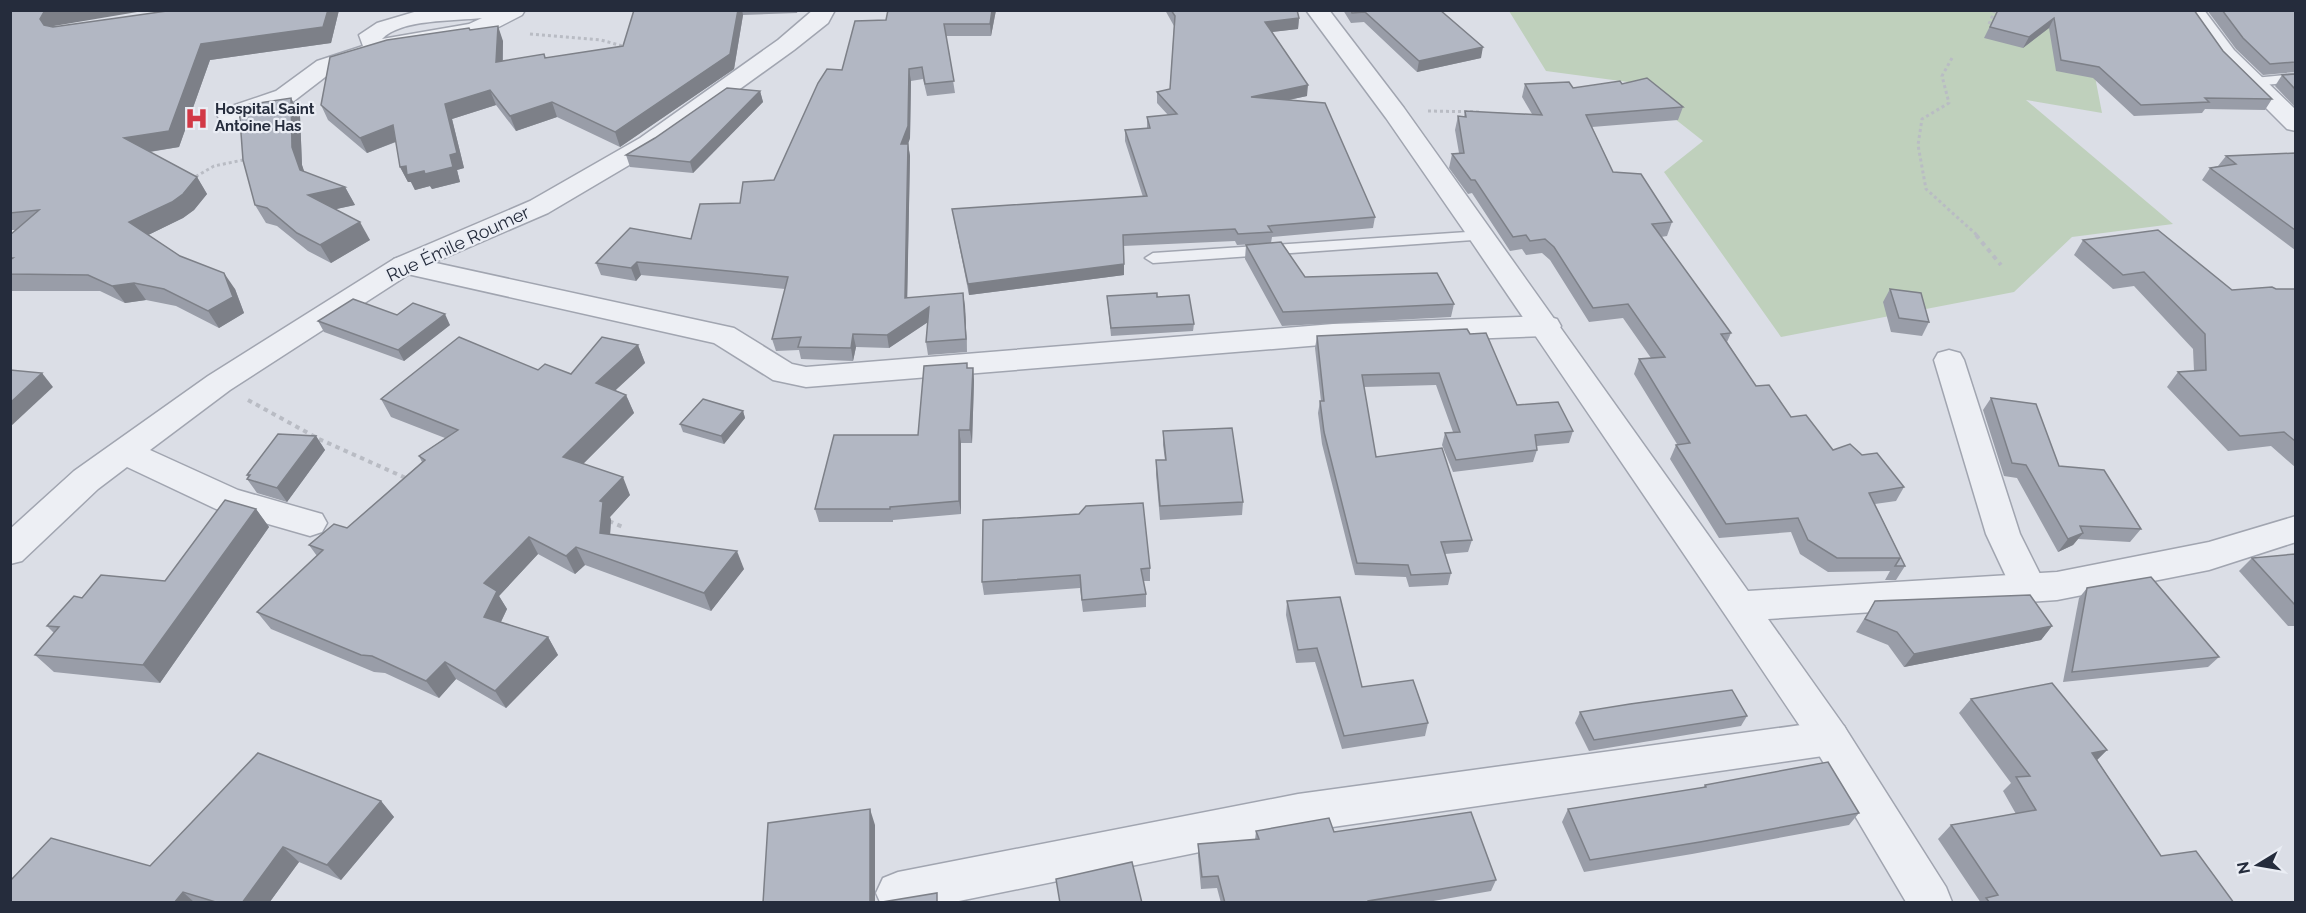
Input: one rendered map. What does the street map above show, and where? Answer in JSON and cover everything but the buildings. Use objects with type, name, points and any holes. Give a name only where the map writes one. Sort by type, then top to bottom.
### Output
[{"type":"street","points":[[378,48],[371,41],[370,35],[386,25],[409,17],[493,10]]},
{"type":"street","points":[[229,115],[285,96],[325,66],[378,48],[475,30],[514,10]]},
{"type":"street","name":"Rue Émile Roumer","points":[[10,551],[86,480],[219,383],[404,266],[539,207],[649,143],[786,45],[820,18],[824,10]]},
{"type":"street","points":[[1317,10],[1395,113],[1546,326],[1830,738],[1930,903]]},
{"type":"street","points":[[2193,10],[2198,21],[2295,124]]},
{"type":"street","points":[[404,266],[723,335],[784,373],[806,377],[1333,334],[1546,326]]},
{"type":"street","points":[[1949,360],[2002,534],[2029,588]]},
{"type":"street","points":[[124,452],[228,500],[310,523]]},
{"type":"street","points":[[1739,606],[2057,586],[2209,556],[2295,529]]},
{"type":"street","points":[[898,893],[1298,813],[1830,738]]},
{"type":"lane","points":[[2254,82],[2295,78]]},
{"type":"lane","points":[[1153,258],[1482,236]]},
{"type":"path","points":[[1989,24],[1995,10]]},
{"type":"path","points":[[475,30],[601,40],[628,47],[630,54]]},
{"type":"path","points":[[1952,58],[1942,76],[1949,103],[1922,119],[1918,146],[1926,189],[1978,236],[2001,265]]},
{"type":"path","points":[[1395,113],[1483,112]]},
{"type":"path","points":[[200,187],[195,177],[204,170],[254,157]]},
{"type":"path","points":[[219,383],[319,439],[414,482]]},
{"type":"path","points":[[602,518],[623,526]]},
{"type":"green space","points":[[1509,11],[2076,11],[2092,61],[2102,113],[2026,100],[2173,224],[2072,237],[2014,292],[1781,337],[1664,172],[1703,141],[1628,82],[1546,71]]},
{"type":"place","name":"Hospital Saint Antoine Has","points":[[197,118]]}]
